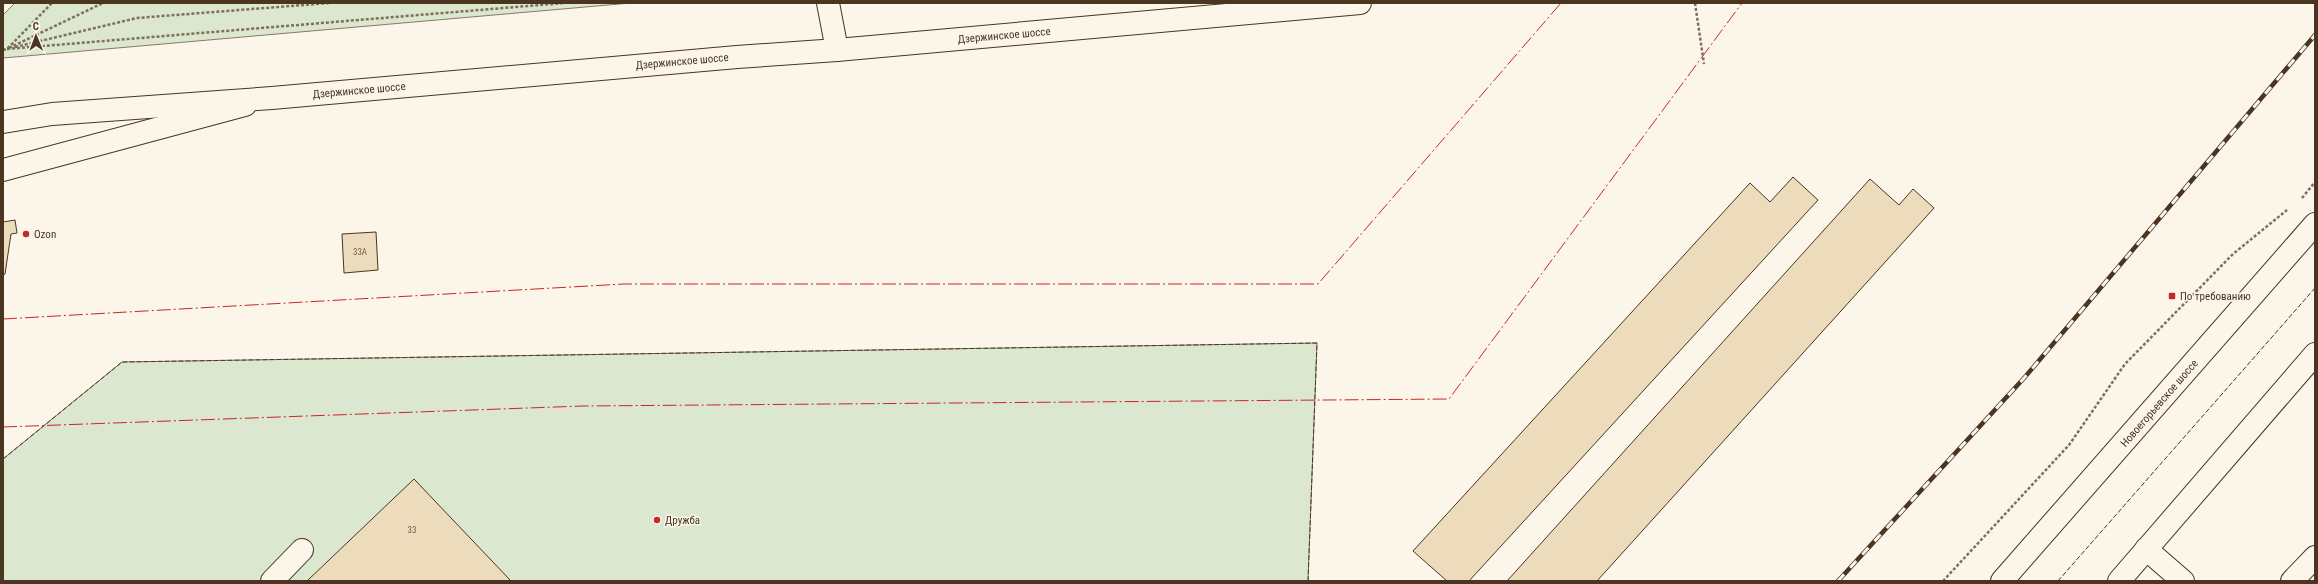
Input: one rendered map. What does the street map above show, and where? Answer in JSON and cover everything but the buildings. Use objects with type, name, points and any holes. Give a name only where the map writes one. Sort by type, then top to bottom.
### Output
[{"type":"main road","points":[[828,3],[838,50]]},
{"type":"main road","name":"Дзержинское шоссе","points":[[3,122],[52,114],[272,98],[737,57],[838,50],[1360,3]]},
{"type":"main road","points":[[3,170],[272,98]]},
{"type":"main road","name":"Новоегорьевское шоссе","points":[[2002,581],[2315,224]]},
{"type":"main road","points":[[2119,581],[2315,354]]},
{"type":"main road","points":[[2146,549],[2183,581]]},
{"type":"main road","points":[[272,581],[302,550]]},
{"type":"main road","points":[[2292,581],[2315,557]]},
{"type":"path","points":[[7,49],[52,3]]},
{"type":"path","points":[[7,49],[103,3]]},
{"type":"path","points":[[3,50],[137,18],[329,3]]},
{"type":"path","points":[[7,49],[564,3]]},
{"type":"path","points":[[1695,3],[1704,64]]},
{"type":"path","points":[[2300,199],[2315,182]]},
{"type":"path","points":[[1943,581],[2069,445],[2125,364],[2233,254],[2288,209]]},
{"type":"green space","points":[[15,3],[631,3],[3,58],[3,15]]},
{"type":"green space","name":"Дружба","points":[[1317,343],[1308,581],[3,581],[3,459],[122,362]]},
{"type":"railway","points":[[1838,581],[2025,377],[2315,35]]},
{"type":"fence","points":[[2058,581],[2315,288]]},
{"type":"fence","points":[[3,459],[122,362],[1317,343],[1308,581]]},
{"type":"power","points":[[3,319],[624,284],[1318,284],[1561,3]]},
{"type":"power","points":[[3,427],[583,406],[1449,399],[1742,3]]},
{"type":"place","name":"Ozon","points":[[26,234]]},
{"type":"place","name":"По требованию","points":[[2172,296]]},
{"type":"place","name":"Дружба","points":[[657,520]]}]
